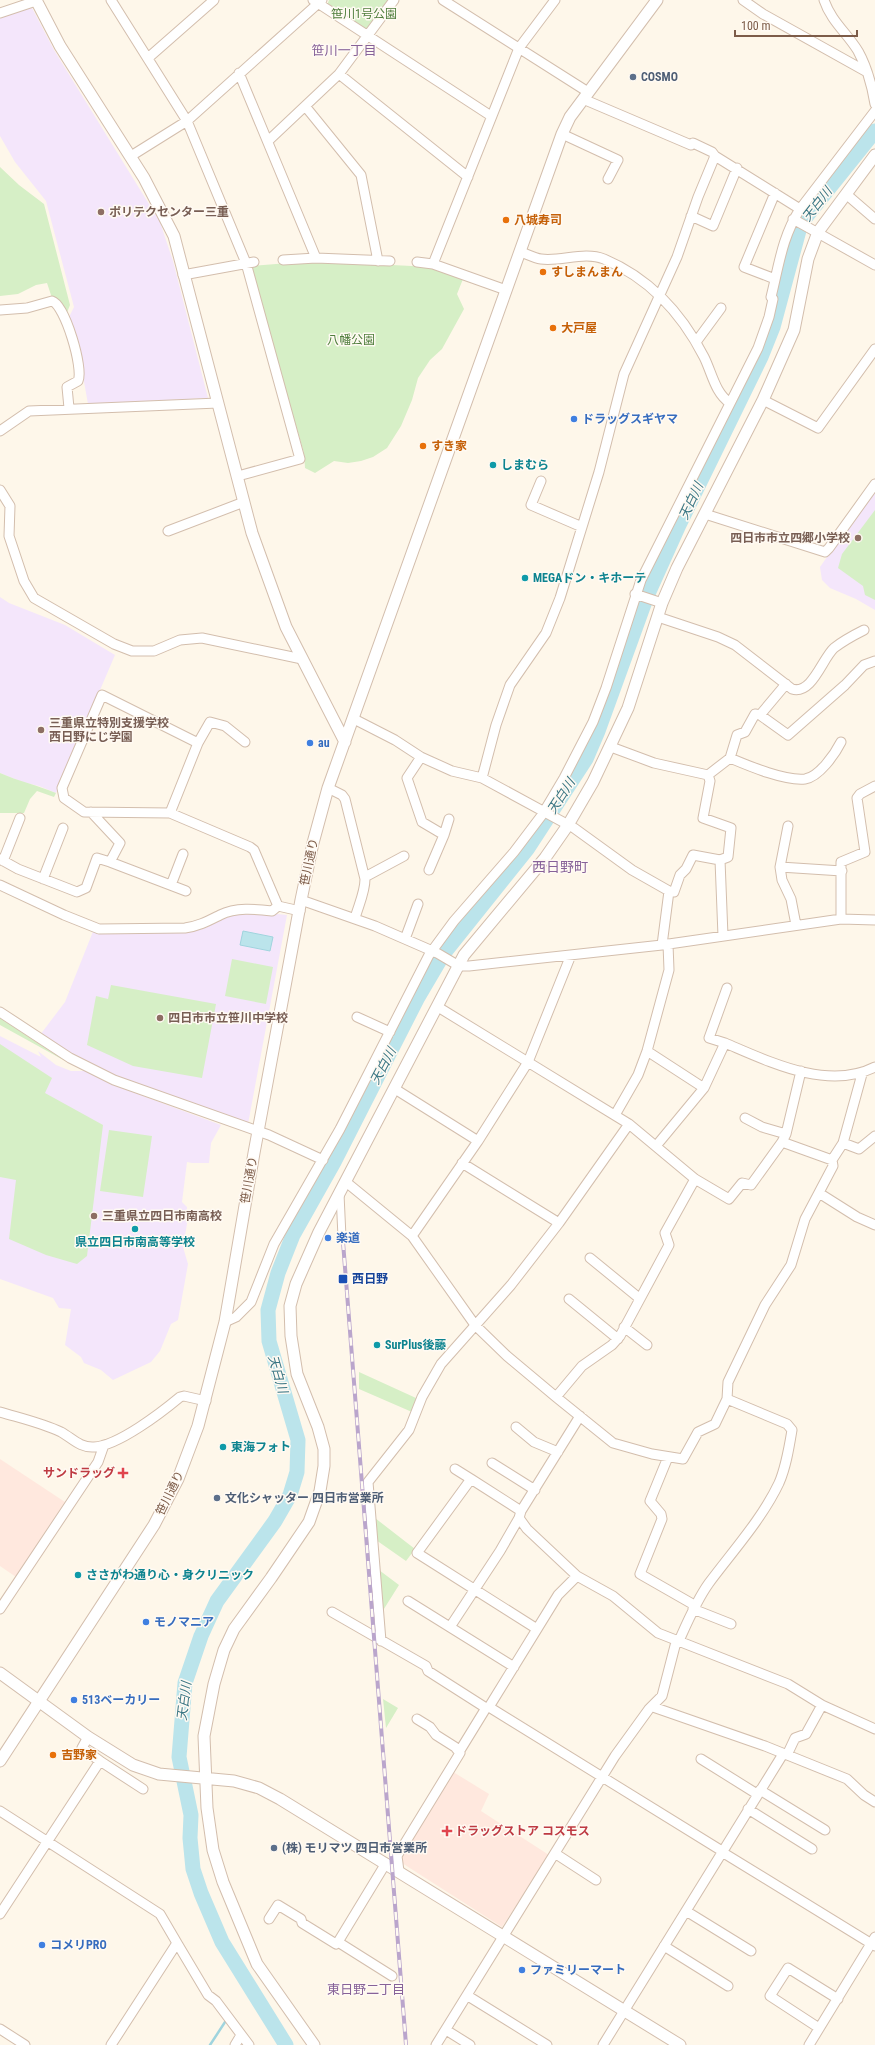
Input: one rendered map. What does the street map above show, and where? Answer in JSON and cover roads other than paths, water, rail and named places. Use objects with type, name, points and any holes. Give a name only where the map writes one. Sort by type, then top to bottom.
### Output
[{"type":"street","points":[[0,13],[36,0],[60,46],[131,156],[174,236],[183,275],[238,476],[252,533],[272,593],[302,659],[345,742]]},
{"type":"street","points":[[148,58],[214,0]]},
{"type":"street","points":[[268,141],[339,74],[394,0]]},
{"type":"street","points":[[443,0],[519,48],[586,96],[691,145],[693,143],[712,152],[715,156],[737,168],[800,208]]},
{"type":"street","points":[[433,264],[519,48],[555,0]]},
{"type":"street","name":"笹川通り","points":[[0,1761],[154,1525],[178,1479],[206,1400],[225,1322],[258,1131],[301,905],[313,843],[328,788],[411,561],[562,134],[570,117],[657,0]]},
{"type":"street","points":[[743,0],[763,14],[867,72]]},
{"type":"street","points":[[824,0],[832,19],[858,51],[867,72],[875,104]]},
{"type":"street","points":[[115,1],[187,121],[250,262],[300,459],[238,476]]},
{"type":"street","points":[[131,156],[187,121],[318,1],[368,36],[492,116]]},
{"type":"street","points":[[239,74],[316,258]]},
{"type":"street","points":[[339,74],[468,177]]},
{"type":"street","points":[[305,106],[361,175],[378,261]]},
{"type":"street","points":[[225,1322],[236,1318],[251,1302],[274,1244],[323,1160],[390,1032],[406,998],[434,952],[454,921],[514,852],[544,812],[564,778],[592,722],[617,656],[636,594],[670,521],[730,403],[767,324],[782,244],[800,208],[873,117]]},
{"type":"street","points":[[562,134],[618,160],[608,179]]},
{"type":"street","points":[[314,2045],[257,1964],[223,1882],[213,1850],[207,1808],[200,1777],[204,1736],[214,1684],[224,1650],[234,1629],[309,1522],[320,1491],[324,1466],[324,1449],[318,1427],[298,1374],[291,1336],[290,1306],[296,1284],[319,1232],[470,945],[524,884],[566,824],[611,746],[638,682],[658,617],[660,603],[763,400],[794,330],[808,259],[816,231],[875,155]]},
{"type":"street","points":[[482,778],[496,725],[510,685],[546,633],[560,598],[599,472],[624,374],[677,257],[691,216],[715,156]]},
{"type":"street","points":[[691,216],[713,226],[737,168]]},
{"type":"street","points":[[775,279],[744,267],[776,193]]},
{"type":"street","points":[[846,194],[875,219]]},
{"type":"street","points":[[795,220],[875,265]]},
{"type":"street","points":[[521,252],[540,259],[595,257],[604,260],[633,276],[670,305],[696,342],[721,397],[730,403]]},
{"type":"street","points":[[283,260],[316,258],[390,261]]},
{"type":"street","points":[[183,275],[250,262]]},
{"type":"street","points":[[417,262],[433,264],[506,290]]},
{"type":"street","points":[[0,310],[27,308],[52,300],[58,304],[72,337],[79,367],[78,381],[67,388],[69,408]]},
{"type":"street","points":[[696,342],[721,308]]},
{"type":"street","points":[[763,400],[818,428],[875,349]]},
{"type":"street","points":[[0,431],[29,411],[69,408],[218,403]]},
{"type":"street","points":[[541,481],[531,505],[582,527]]},
{"type":"street","points":[[706,514],[825,552],[875,484]]},
{"type":"street","points":[[0,490],[10,506],[9,536],[24,581],[34,598],[114,644],[132,651],[154,651],[180,640],[202,638],[302,659]]},
{"type":"street","points":[[168,531],[244,502]]},
{"type":"street","points":[[636,594],[660,603]]},
{"type":"street","points":[[658,617],[718,637],[735,645],[786,684],[797,690],[807,687],[834,648],[864,630]]},
{"type":"street","points":[[708,775],[730,758],[737,735],[745,732],[755,714],[760,715],[788,735],[845,685],[864,665],[875,661]]},
{"type":"street","points":[[760,715],[786,684]]},
{"type":"street","points":[[198,744],[102,695],[62,788],[64,798],[84,812],[170,813],[254,850],[278,906]]},
{"type":"street","points":[[354,719],[395,740],[421,758],[452,771],[482,778],[574,828],[632,870],[669,891],[674,892],[680,875],[686,869],[693,855],[720,860],[728,857],[731,828],[703,818],[710,781],[708,775]]},
{"type":"street","points":[[170,813],[198,744],[210,722],[225,726],[245,742]]},
{"type":"street","points":[[730,758],[768,773],[805,779],[819,771],[836,753],[841,742]]},
{"type":"street","points":[[611,746],[654,763],[708,775]]},
{"type":"street","points":[[421,758],[408,778],[422,822],[444,835]]},
{"type":"street","points":[[841,919],[841,862],[870,852],[857,798],[860,794],[875,786]]},
{"type":"street","points":[[328,788],[342,795],[345,800],[365,877],[365,889],[362,894],[355,918]]},
{"type":"street","points":[[90,812],[120,843],[110,862]]},
{"type":"street","points":[[20,818],[1,860],[43,879],[77,892],[86,888],[98,858],[186,891]]},
{"type":"street","points":[[429,870],[449,819]]},
{"type":"street","points":[[788,826],[780,867],[782,880],[791,899],[796,925]]},
{"type":"street","points":[[43,879],[63,828]]},
{"type":"street","points":[[171,885],[183,854]]},
{"type":"street","points":[[365,877],[404,856]]},
{"type":"street","points":[[720,860],[723,936]]},
{"type":"street","points":[[780,867],[842,871]]},
{"type":"street","points":[[0,885],[64,915],[99,929],[185,928],[198,926],[221,914],[249,908],[272,911],[278,906],[301,905],[355,918],[434,952],[459,966],[512,962],[665,944],[841,919],[875,920]]},
{"type":"street","points":[[616,1115],[638,1075],[648,1051],[669,970],[665,944],[669,891]]},
{"type":"street","points":[[405,939],[418,904]]},
{"type":"street","points":[[412,1236],[478,1141],[528,1062],[571,955]]},
{"type":"street","points":[[727,988],[709,1038],[801,1072],[823,1075],[862,1074],[875,1067]]},
{"type":"street","points":[[438,1007],[616,1115],[695,1179],[728,1199],[742,1183],[751,1185],[784,1138],[801,1072]]},
{"type":"street","points":[[0,1012],[70,1058],[107,1076],[270,1135],[323,1160]]},
{"type":"street","points":[[357,1017],[390,1032]]},
{"type":"street","points":[[656,1146],[704,1088],[725,1043]]},
{"type":"street","points":[[648,1051],[704,1088]]},
{"type":"street","points":[[346,1182],[412,1236],[475,1325],[507,1356],[556,1397],[613,1443],[683,1459],[698,1432],[715,1424],[727,1399],[728,1382],[764,1305],[791,1265],[805,1219],[833,1166],[832,1160],[843,1143],[862,1074]]},
{"type":"street","points":[[395,1089],[478,1141]]},
{"type":"street","points":[[745,1118],[832,1160]]},
{"type":"street","points":[[381,1641],[368,1482],[409,1430],[422,1397],[441,1364],[511,1285],[559,1223],[629,1124]]},
{"type":"street","points":[[843,1143],[859,1149],[875,1136]]},
{"type":"street","points":[[462,1163],[559,1223]]},
{"type":"street","points":[[556,1397],[582,1366],[612,1345],[618,1338],[669,1245],[665,1233],[695,1179]]},
{"type":"street","points":[[819,1193],[857,1217],[875,1225]]},
{"type":"street","points":[[340,1194],[342,1237]]},
{"type":"street","points":[[590,1258],[639,1298]]},
{"type":"street","points":[[569,1299],[618,1338]]},
{"type":"street","points":[[624,1327],[647,1345]]},
{"type":"street","points":[[0,1412],[61,1432],[79,1444],[94,1447],[104,1445],[145,1423],[180,1397],[184,1396],[206,1400]]},
{"type":"street","points":[[436,2045],[468,1996],[622,1746],[649,1709],[653,1707],[662,1696],[677,1642],[708,1584],[749,1531],[779,1484],[788,1453],[792,1430],[787,1424],[727,1399]]},
{"type":"street","points":[[450,1627],[475,1590],[580,1416]]},
{"type":"street","points":[[787,1424],[797,1421]]},
{"type":"street","points":[[516,1427],[534,1442],[558,1452]]},
{"type":"street","points":[[0,1609],[98,1462],[104,1445]]},
{"type":"street","points":[[668,1456],[650,1501],[661,1514],[662,1519],[640,1574],[695,1608],[731,1624]]},
{"type":"street","points":[[492,1463],[535,1490]]},
{"type":"street","points":[[455,1469],[520,1514],[527,1529],[577,1576],[613,1596],[650,1628],[677,1642],[788,1684],[822,1705],[875,1729]]},
{"type":"street","points":[[471,1479],[417,1553],[537,1629]]},
{"type":"street","points":[[399,1871],[397,1856],[460,1753],[459,1752],[558,1595],[577,1576]]},
{"type":"street","points":[[408,1600],[514,1667]]},
{"type":"street","points":[[332,1612],[426,1666],[428,1671],[487,1708],[602,1777],[722,1852],[874,1942],[809,2045]]},
{"type":"street","points":[[0,1673],[88,1737],[133,1765],[159,1774],[234,1780],[259,1788],[386,1863],[680,2045]]},
{"type":"street","points":[[603,2045],[748,1809],[795,1738],[806,1734],[822,1705]]},
{"type":"street","points":[[653,1707],[702,1723],[785,1754],[847,1780],[864,1795],[875,1802]]},
{"type":"street","points":[[417,1719],[430,1727],[436,1735],[455,1747],[459,1752]]},
{"type":"street","points":[[88,1737],[82,1748],[144,1789]]},
{"type":"street","points":[[701,1759],[825,1830]]},
{"type":"street","points":[[0,1914],[100,1761]]},
{"type":"street","points":[[748,1809],[812,1849]]},
{"type":"street","points":[[0,1811],[160,1914],[208,1996],[216,2001],[249,2045]]},
{"type":"street","points":[[556,1854],[596,1880]]},
{"type":"street","points":[[338,1942],[386,1863]]},
{"type":"street","points":[[269,1919],[278,1905],[301,1919],[302,1923],[336,1944],[338,1942],[392,1976]]},
{"type":"street","points":[[686,1911],[750,1951]]},
{"type":"street","points":[[111,2045],[177,1943]]},
{"type":"street","points":[[664,1946],[728,1986]]},
{"type":"street","points":[[819,2028],[770,1996],[788,1968],[838,1998]]},
{"type":"street","points":[[468,1996],[547,2045]]},
{"type":"street","points":[[0,2029],[25,2045]]},
{"type":"street","points":[[446,2030],[470,2045]]},
{"type":"street","points":[[235,2045],[241,2035]]},
{"type":"water","points":[[243,931],[273,937],[270,951],[240,945]]},
{"type":"waterway","name":"天白川","points":[[286,2045],[222,1942],[201,1893],[193,1869],[190,1838],[191,1815],[179,1757],[185,1683],[201,1636],[217,1601],[275,1521],[290,1495],[297,1472],[298,1440],[269,1341],[268,1310],[278,1273],[293,1235],[334,1162],[417,999],[444,953],[528,848],[586,759],[598,731],[647,596],[679,525],[761,357],[773,327],[801,223],[875,131]]},
{"type":"waterway","points":[[210,2045],[227,2019]]},
{"type":"railway","points":[[343,1242],[406,2045]]},
{"type":"place","name":"COSMO","points":[[633,77]]},
{"type":"place","name":"ポリテクセンター三重","points":[[101,212]]},
{"type":"place","name":"八城寿司","points":[[506,220]]},
{"type":"place","name":"すしまんまん","points":[[543,272]]},
{"type":"place","name":"大戸屋","points":[[553,328]]},
{"type":"place","name":"ドラッグスギヤマ","points":[[574,419]]},
{"type":"place","name":"すき家","points":[[423,446]]},
{"type":"place","name":"しまむら","points":[[493,465]]},
{"type":"place","name":"四日市市立四郷小学校","points":[[858,538]]},
{"type":"place","name":"MEGAドン・キホーテ","points":[[525,578]]},
{"type":"place","name":"三重県立特別支援学校 西日野にじ学園","points":[[41,730]]},
{"type":"place","name":"au","points":[[310,743]]},
{"type":"place","name":"四日市市立笹川中学校","points":[[160,1018]]},
{"type":"place","name":"三重県立四日市南高校","points":[[94,1216]]},
{"type":"place","name":"県立四日市南高等学校","points":[[135,1229]]},
{"type":"place","name":"楽道","points":[[328,1238]]},
{"type":"place","name":"西日野","points":[[343,1279]]},
{"type":"place","name":"SurPlus後藤","points":[[377,1345]]},
{"type":"place","name":"東海フォト","points":[[223,1447]]},
{"type":"place","name":"サンドラッグ","points":[[123,1473]]},
{"type":"place","name":"文化シャッター 四日市営業所","points":[[217,1498]]},
{"type":"place","name":"ささがわ通り心・身クリニック","points":[[78,1575]]},
{"type":"place","name":"モノマニア","points":[[146,1622]]},
{"type":"place","name":"513ベーカリー","points":[[74,1700]]},
{"type":"place","name":"吉野家","points":[[53,1755]]},
{"type":"place","name":"ドラッグストア コスモス","points":[[447,1831]]},
{"type":"place","name":"(株) モリマツ 四日市営業所","points":[[274,1848]]},
{"type":"place","name":"コメリPRO","points":[[42,1945]]},
{"type":"place","name":"ファミリーマート","points":[[522,1970]]},
{"type":"district","name":"笹川一丁目","points":[[344,50]]},
{"type":"district","name":"西日野町","points":[[560,867]]},
{"type":"district","name":"東日野二丁目","points":[[366,1989]]},
{"type":"park label","name":"笹川1号公園","points":[[364,14]]},
{"type":"park label","name":"八幡公園","points":[[351,340]]}]
